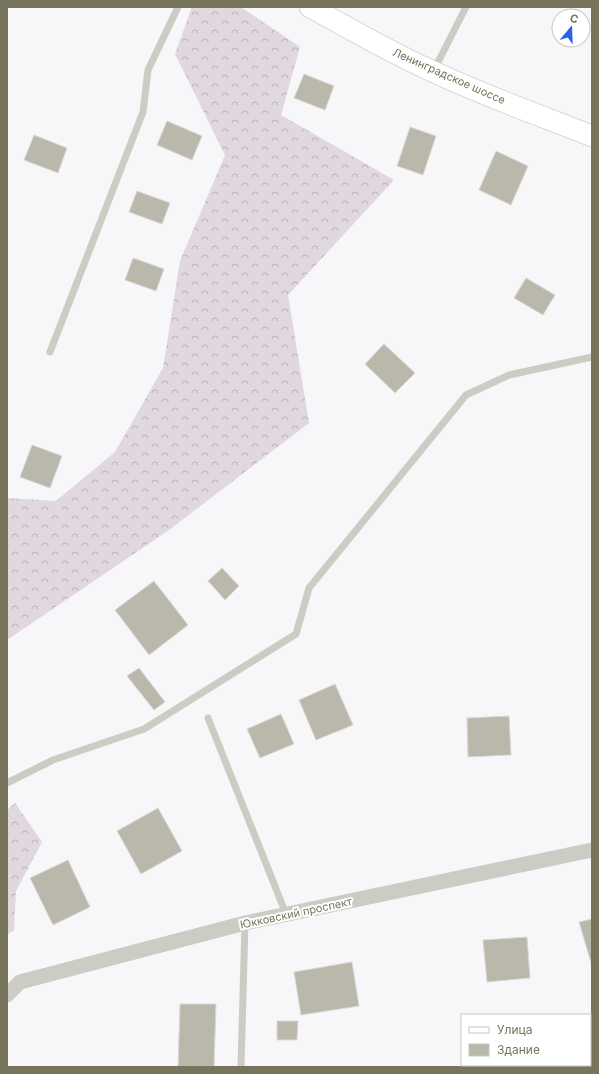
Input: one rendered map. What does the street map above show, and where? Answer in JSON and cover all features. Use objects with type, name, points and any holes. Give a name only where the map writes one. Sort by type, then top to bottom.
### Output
[{"type":"main road","name":"Ленинградское шоссе","points":[[310,7],[433,72],[592,136]]},
{"type":"street","name":"Юкковский проспект","points":[[7,994],[20,982],[245,923],[592,850]]},
{"type":"lane","points":[[50,352],[143,112],[148,70],[178,7]]},
{"type":"lane","points":[[433,72],[466,7]]},
{"type":"lane","points":[[7,783],[53,760],[144,729],[296,634],[309,588],[466,395],[510,375],[592,357]]},
{"type":"lane","points":[[208,718],[286,914]]},
{"type":"lane","points":[[242,1067],[245,923]]},
{"type":"green space","points":[[192,7],[241,7],[300,47],[281,115],[394,180],[288,295],[309,423],[169,530],[7,640],[7,498],[56,501],[115,452],[163,368],[180,261],[225,155],[175,54]]},
{"type":"green space","points":[[15,803],[42,842],[16,891],[14,930],[7,935],[7,810]]},
{"type":"building","points":[[304,74],[334,86],[325,110],[294,98]]},
{"type":"building","points":[[167,121],[202,136],[192,160],[157,145]]},
{"type":"building","points":[[410,127],[436,136],[423,175],[397,166]]},
{"type":"building","points":[[34,135],[67,148],[58,173],[24,160]]},
{"type":"building","points":[[496,151],[528,166],[511,205],[479,190]]},
{"type":"building","points":[[137,191],[170,203],[162,224],[129,212]]},
{"type":"building","points":[[133,258],[164,269],[156,291],[125,280]]},
{"type":"building","points":[[526,278],[555,295],[543,315],[514,298]]},
{"type":"building","points":[[384,344],[415,373],[395,393],[365,364]]},
{"type":"building","points":[[32,445],[62,456],[50,488],[20,477]]},
{"type":"building","points":[[222,568],[239,586],[225,600],[208,581]]},
{"type":"building","points":[[154,581],[188,625],[149,655],[115,610]]},
{"type":"building","points":[[139,668],[165,702],[154,710],[127,676]]},
{"type":"building","points":[[335,684],[353,725],[316,740],[299,700]]},
{"type":"building","points":[[281,714],[294,744],[260,758],[247,729]]},
{"type":"building","points":[[509,716],[511,755],[468,757],[467,718]]},
{"type":"building","points":[[158,808],[182,851],[141,874],[117,831]]},
{"type":"building","points":[[68,860],[90,907],[53,925],[30,878]]},
{"type":"building","points":[[592,919],[592,966],[579,922]]},
{"type":"building","points":[[527,937],[530,978],[487,982],[483,940]]},
{"type":"building","points":[[352,962],[359,1006],[301,1015],[294,972]]},
{"type":"building","points":[[180,1004],[216,1004],[214,1067],[178,1067]]},
{"type":"building","points":[[277,1021],[298,1021],[297,1040],[277,1040]]}]
